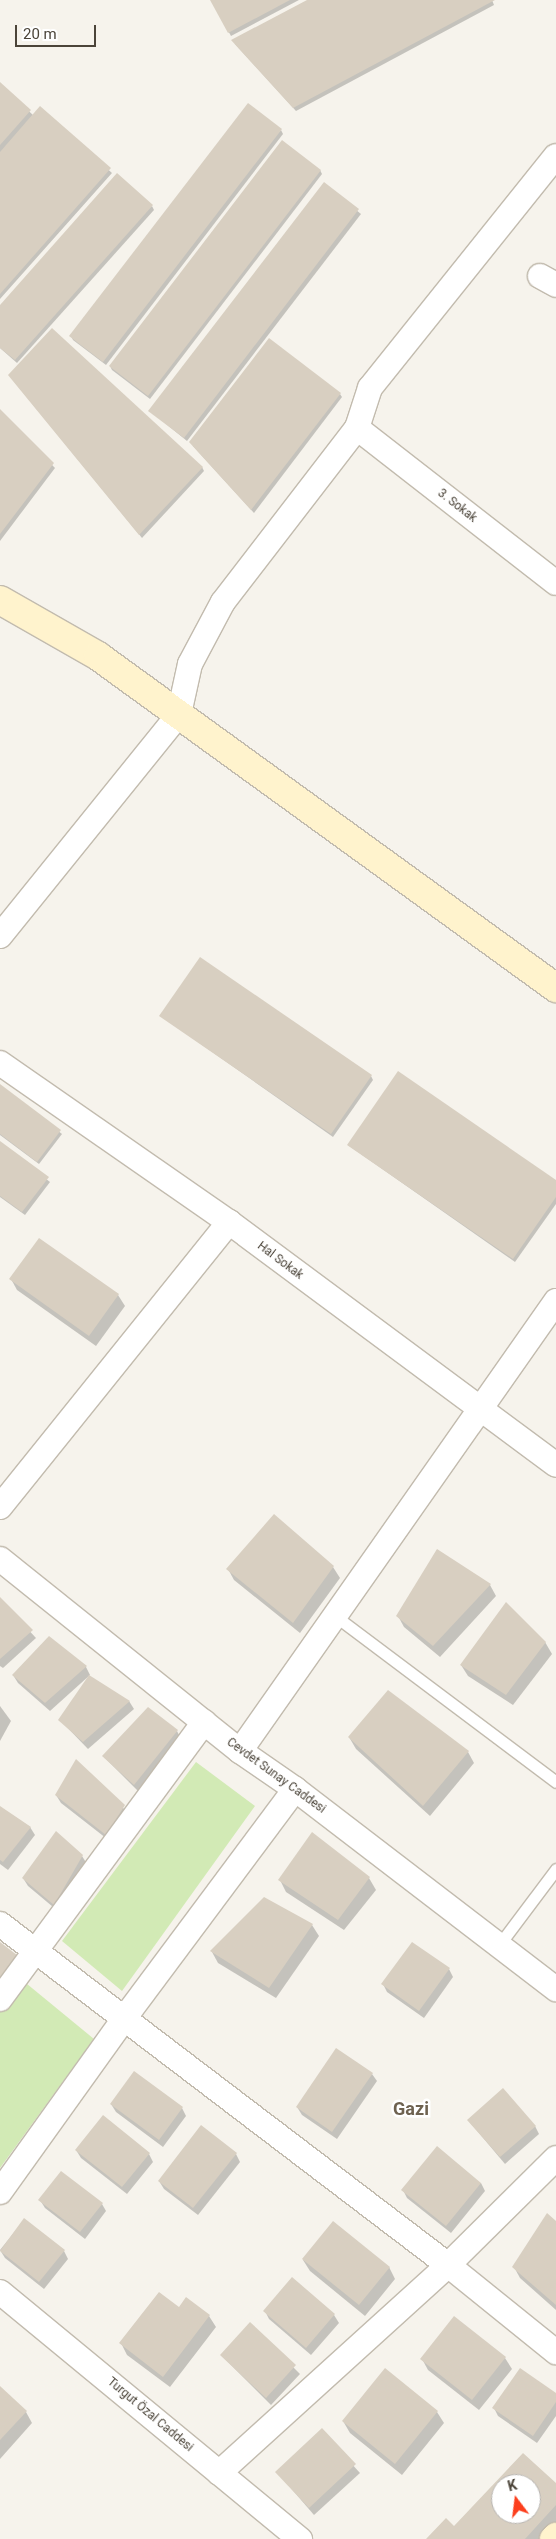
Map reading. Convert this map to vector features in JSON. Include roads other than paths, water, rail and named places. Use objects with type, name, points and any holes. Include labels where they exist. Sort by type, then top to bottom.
[{"type":"street","points":[[0,936],[179,714],[190,664],[223,602],[358,428],[370,388],[556,156]]},
{"type":"street","name":"3. Sokak","points":[[358,428],[556,583]]},
{"type":"street","points":[[0,600],[98,656],[556,988]]},
{"type":"street","name":"Hal Sokak","points":[[0,1063],[229,1222],[479,1410],[556,1465]]},
{"type":"street","points":[[0,1506],[229,1222]]},
{"type":"street","points":[[240,1752],[556,1301]]},
{"type":"street","name":"Cevdet Sunay Caddesi","points":[[0,1559],[240,1752],[295,1789],[556,1989]]},
{"type":"street","points":[[0,1999],[34,1950],[204,1722]]},
{"type":"street","points":[[0,2192],[123,2020],[295,1789]]},
{"type":"street","points":[[0,1924],[123,2020],[448,2265],[556,2352]]},
{"type":"street","points":[[219,2473],[448,2265],[556,2158]]},
{"type":"street","name":"Turgut Özal Caddesi","points":[[0,2292],[300,2539]]},
{"type":"lane","points":[[335,1616],[556,1782]]},
{"type":"lane","points":[[499,1945],[556,1869]]},
{"type":"district","name":"Gazi","points":[[411,2109]]}]
